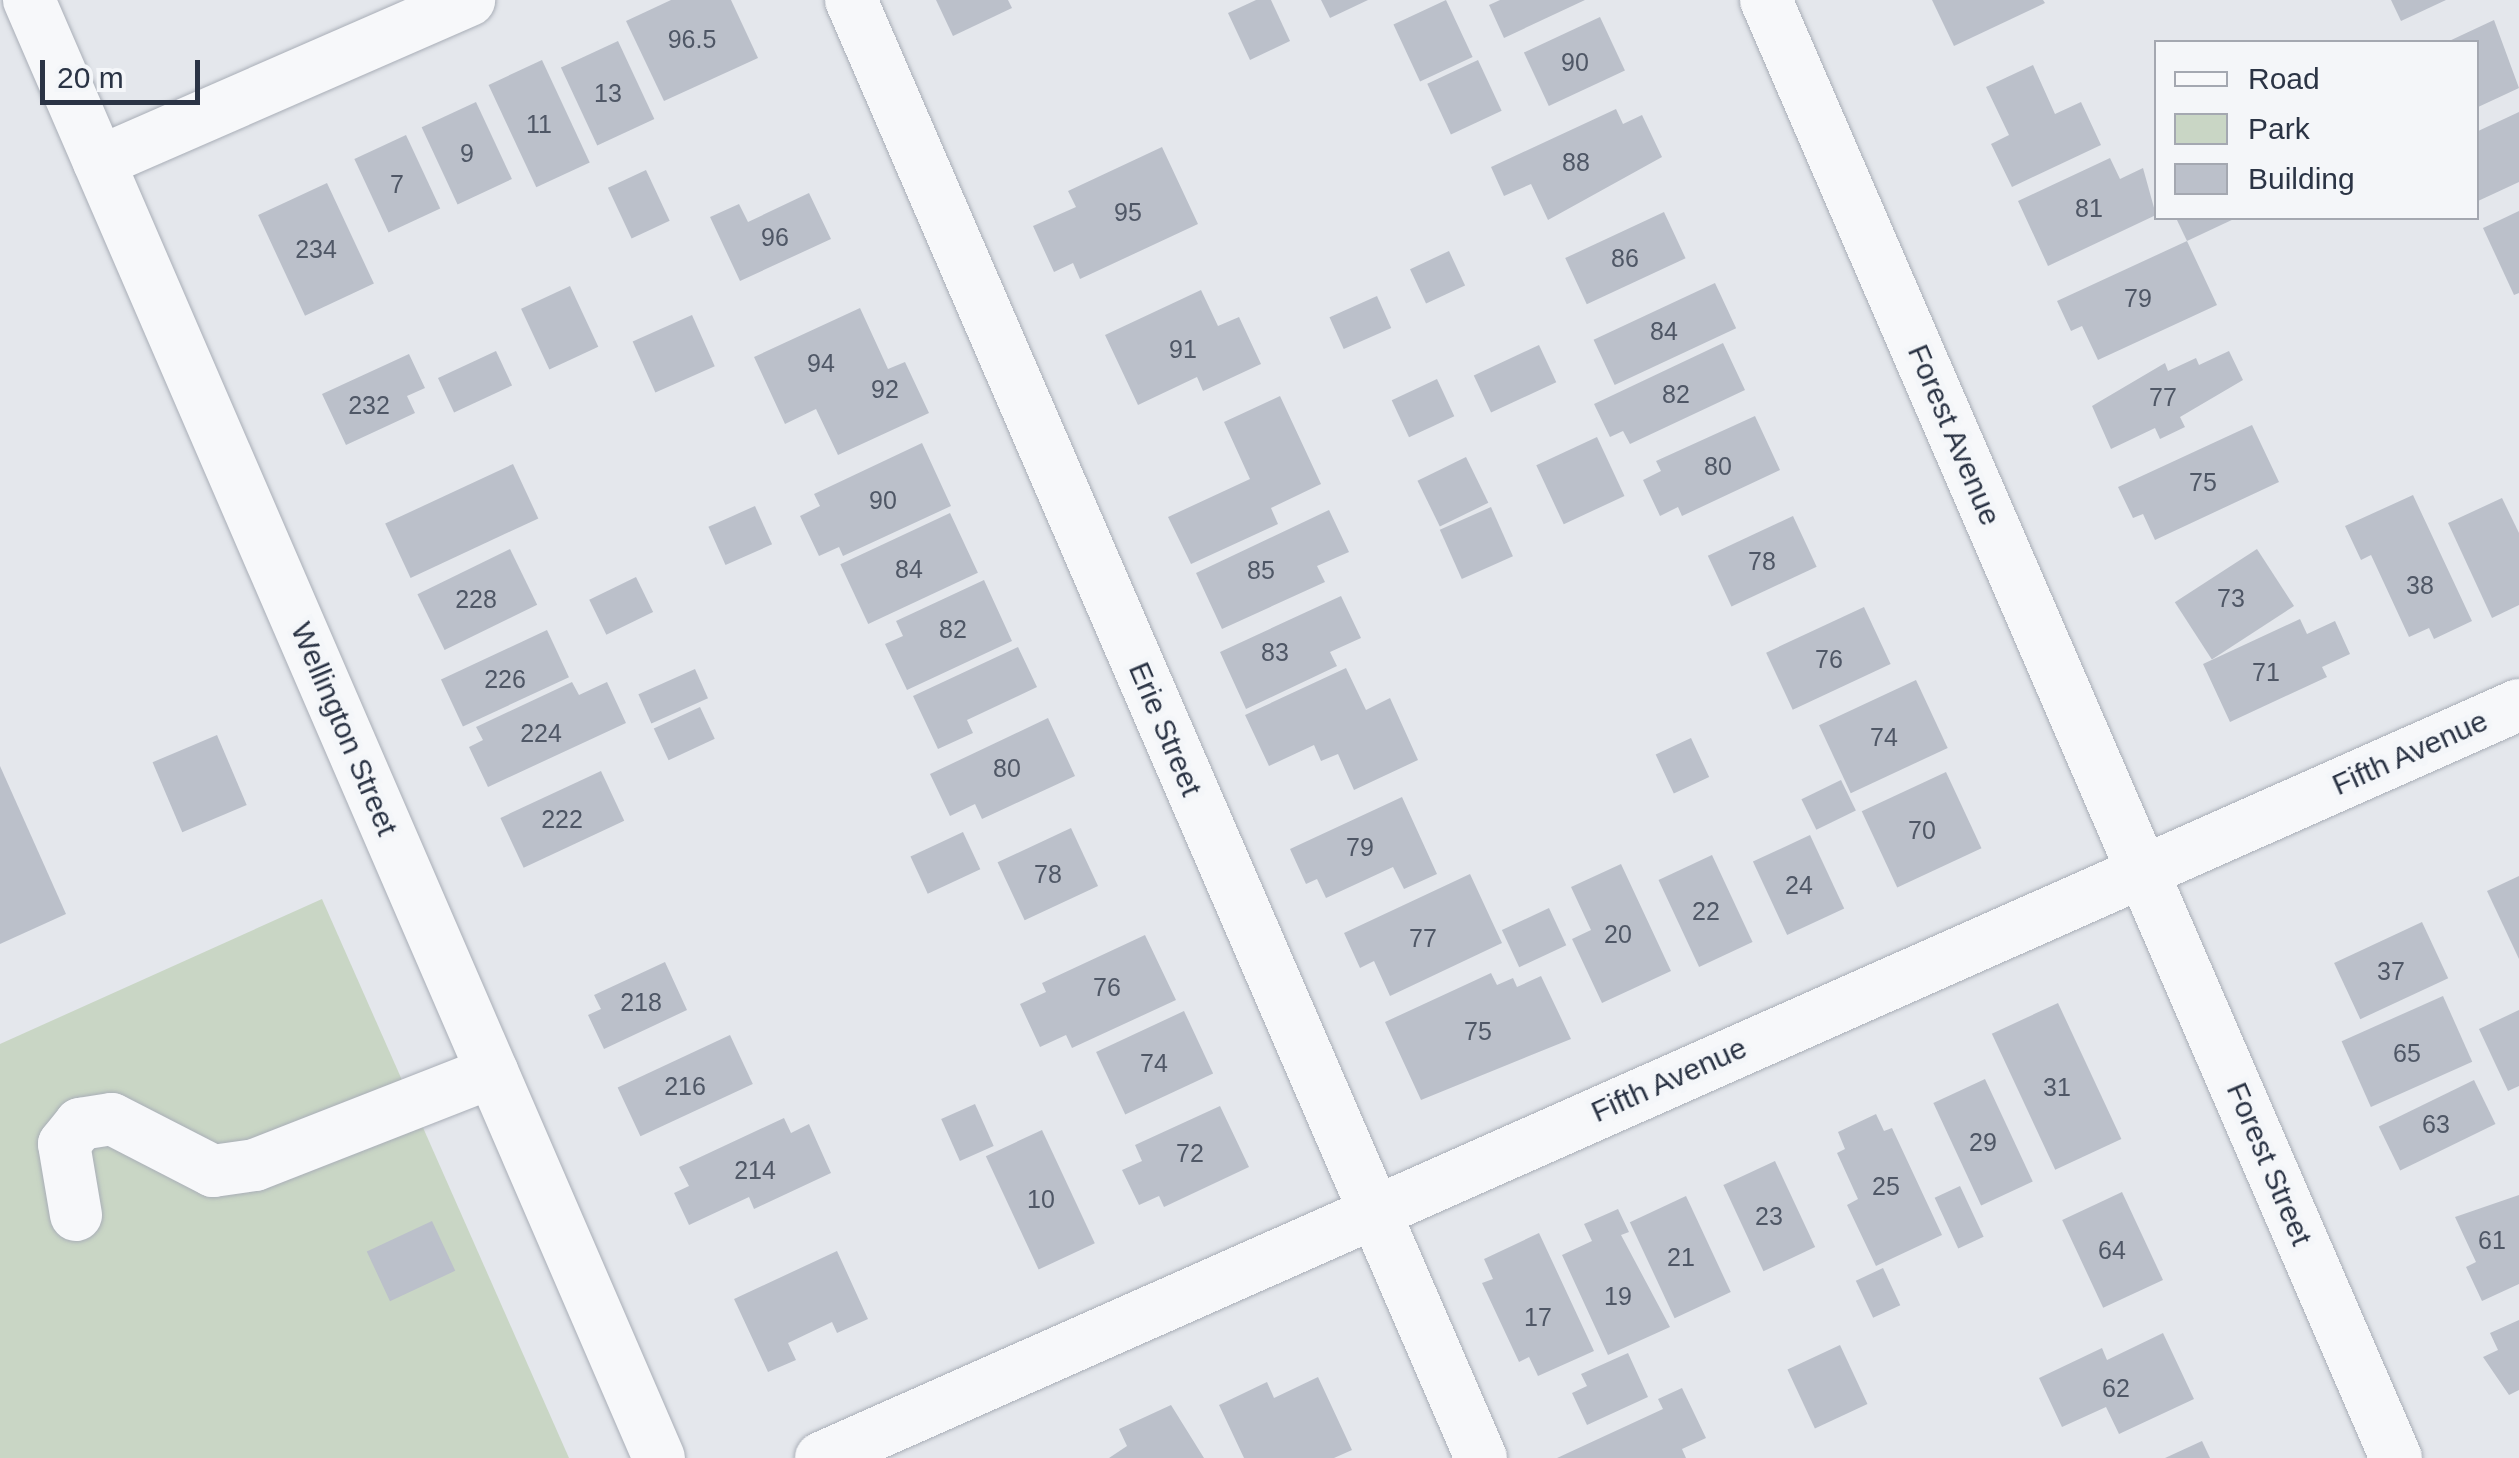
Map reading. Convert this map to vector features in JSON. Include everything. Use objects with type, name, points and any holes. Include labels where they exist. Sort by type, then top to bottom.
[{"type":"street","name":"Wellington Street","points":[[28,0],[659,1458]]},
{"type":"street","points":[[99,162],[469,0]]},
{"type":"street","name":"Erie Street","points":[[850,0],[1481,1458]]},
{"type":"street","name":"Forest Avenue","points":[[1766,0],[2143,869]]},
{"type":"street","name":"Fifth Avenue","points":[[822,1458],[2143,869],[2519,706]]},
{"type":"street","name":"Forest Street","points":[[2143,869],[2396,1458]]},
{"type":"street","points":[[76,1215],[64,1144],[80,1124],[112,1119],[212,1170],[254,1164],[492,1072]]},
{"type":"green space","points":[[322,899],[569,1458],[0,1458],[0,1044]]},
{"type":"building","points":[[671,0],[731,0],[758,58],[664,101],[626,21]]},
{"type":"building","points":[[936,0],[1008,0],[1012,8],[953,36]]},
{"type":"building","points":[[1256,0],[1271,0],[1290,41],[1250,60],[1228,13]]},
{"type":"building","points":[[1321,0],[1368,0],[1330,18]]},
{"type":"building","points":[[1446,0],[1473,57],[1420,82],[1393,25]]},
{"type":"building","points":[[1500,0],[1585,0],[1504,38],[1489,5]]},
{"type":"building","points":[[1932,0],[2043,0],[2045,3],[1954,46]]},
{"type":"building","points":[[2391,0],[2446,0],[2401,21]]},
{"type":"building","points":[[1600,17],[1625,70],[1549,106],[1524,52]]},
{"type":"building","points":[[2494,20],[2519,88],[2479,107],[2479,40],[2451,40]]},
{"type":"building","points":[[618,41],[654,119],[597,146],[561,68]]},
{"type":"building","points":[[542,60],[590,162],[536,187],[489,85]]},
{"type":"building","points":[[1478,60],[1502,111],[1451,134],[1427,84]]},
{"type":"building","points":[[2033,65],[2055,114],[2081,102],[2101,145],[2012,187],[1991,144],[2009,135],[1986,87]]},
{"type":"building","points":[[476,102],[512,179],[458,204],[422,127]]},
{"type":"building","points":[[1616,109],[1623,124],[1642,115],[1662,157],[1548,220],[1531,184],[1504,196],[1491,167]]},
{"type":"building","points":[[2519,112],[2519,182],[2479,201],[2479,131]]},
{"type":"building","points":[[406,135],[440,208],[389,233],[354,159]]},
{"type":"building","points":[[1162,147],[1198,224],[1080,279],[1073,263],[1054,272],[1033,226],[1076,207],[1068,191]]},
{"type":"building","points":[[2110,158],[2120,179],[2143,168],[2154,216],[2048,266],[2018,201]]},
{"type":"building","points":[[646,170],[670,221],[632,239],[608,188]]},
{"type":"building","points":[[327,183],[374,284],[305,316],[258,215]]},
{"type":"building","points":[[809,193],[831,239],[740,281],[710,217],[739,204],[748,222]]},
{"type":"building","points":[[2519,211],[2519,293],[2514,295],[2483,228]]},
{"type":"building","points":[[1664,212],[1686,258],[1587,304],[1565,258]]},
{"type":"building","points":[[2177,220],[2232,220],[2187,241]]},
{"type":"building","points":[[2187,241],[2217,305],[2098,360],[2082,326],[2071,331],[2057,301]]},
{"type":"building","points":[[1449,251],[1465,285],[1426,304],[1410,269]]},
{"type":"building","points":[[1715,283],[1736,328],[1615,385],[1594,340]]},
{"type":"building","points":[[570,286],[598,347],[549,370],[521,309]]},
{"type":"building","points":[[1201,290],[1218,326],[1239,317],[1261,364],[1203,391],[1197,377],[1138,405],[1105,335]]},
{"type":"building","points":[[1377,296],[1391,328],[1344,349],[1329,317]]},
{"type":"building","points":[[860,308],[888,369],[905,362],[929,413],[838,455],[816,409],[785,424],[754,357]]},
{"type":"building","points":[[692,315],[715,366],[655,393],[633,341]]},
{"type":"building","points":[[1723,343],[1745,390],[1630,444],[1623,431],[1610,437],[1594,404]]},
{"type":"building","points":[[1539,345],[1556,382],[1491,413],[1474,375]]},
{"type":"building","points":[[496,351],[512,385],[454,412],[438,378]]},
{"type":"building","points":[[2229,351],[2243,380],[2180,417],[2185,427],[2160,439],[2155,428],[2111,449],[2092,406],[2165,363],[2168,371],[2196,358],[2199,365]]},
{"type":"building","points":[[409,354],[425,388],[407,396],[415,413],[346,445],[322,394]]},
{"type":"building","points":[[1437,379],[1454,416],[1409,437],[1392,400]]},
{"type":"building","points":[[1280,396],[1321,484],[1271,508],[1278,524],[1191,564],[1168,517],[1250,479],[1224,422]]},
{"type":"building","points":[[1755,416],[1780,470],[1682,516],[1678,507],[1660,516],[1643,480],[1661,471],[1656,461]]},
{"type":"building","points":[[2252,425],[2279,482],[2155,540],[2143,514],[2133,518],[2118,487]]},
{"type":"building","points":[[1597,437],[1624,496],[1564,524],[1536,465]]},
{"type":"building","points":[[922,443],[951,506],[843,556],[839,547],[819,556],[800,516],[820,506],[814,494]]},
{"type":"building","points":[[1466,457],[1488,503],[1440,527],[1417,481]]},
{"type":"building","points":[[513,464],[538,518],[411,578],[385,524]]},
{"type":"building","points":[[2413,495],[2472,621],[2434,639],[2429,628],[2409,637],[2371,555],[2361,560],[2345,526]]},
{"type":"building","points":[[2502,498],[2519,533],[2519,605],[2492,618],[2448,523]]},
{"type":"building","points":[[755,506],[772,544],[725,565],[708,527]]},
{"type":"building","points":[[1491,507],[1513,556],[1462,579],[1440,530]]},
{"type":"building","points":[[1329,510],[1349,552],[1317,566],[1325,582],[1222,629],[1196,573]]},
{"type":"building","points":[[950,513],[978,573],[868,624],[840,564]]},
{"type":"building","points":[[1793,516],[1817,567],[1731,606],[1708,556]]},
{"type":"building","points":[[510,549],[537,605],[445,650],[417,594]]},
{"type":"building","points":[[2257,549],[2294,606],[2212,659],[2175,602]]},
{"type":"building","points":[[636,577],[653,612],[606,635],[589,600]]},
{"type":"building","points":[[984,580],[1012,641],[907,690],[885,644],[903,636],[896,621]]},
{"type":"building","points":[[1341,596],[1361,638],[1330,652],[1337,666],[1246,709],[1220,652]]},
{"type":"building","points":[[1864,607],[1891,664],[1793,710],[1766,653]]},
{"type":"building","points":[[2300,619],[2307,634],[2335,621],[2350,654],[2322,667],[2327,677],[2230,722],[2203,664]]},
{"type":"building","points":[[547,630],[569,677],[463,727],[441,679]]},
{"type":"building","points":[[1018,647],[1037,687],[967,720],[973,733],[938,749],[913,696]]},
{"type":"building","points":[[1346,668],[1366,710],[1390,698],[1418,760],[1354,790],[1338,754],[1321,761],[1314,745],[1269,766],[1245,715]]},
{"type":"building","points":[[695,669],[708,698],[651,723],[638,694]]},
{"type":"building","points":[[1916,680],[1948,748],[1851,793],[1819,725]]},
{"type":"building","points":[[572,682],[579,695],[607,682],[626,723],[488,787],[469,747],[483,740],[476,727]]},
{"type":"building","points":[[700,707],[715,739],[669,760],[654,729]]},
{"type":"building","points":[[1048,718],[1075,776],[982,819],[975,804],[950,816],[930,774]]},
{"type":"building","points":[[217,735],[247,805],[182,832],[153,762]]},
{"type":"building","points":[[1691,738],[1709,777],[1674,793],[1656,754]]},
{"type":"building","points":[[0,766],[66,914],[0,944]]},
{"type":"building","points":[[601,771],[624,821],[524,868],[500,818]]},
{"type":"building","points":[[1946,772],[1981,848],[1897,887],[1862,811]]},
{"type":"building","points":[[1841,780],[1856,811],[1816,830],[1801,799]]},
{"type":"building","points":[[1402,797],[1437,874],[1404,889],[1393,867],[1326,898],[1317,879],[1306,884],[1290,849]]},
{"type":"building","points":[[1071,828],[1098,886],[1025,920],[998,862]]},
{"type":"building","points":[[963,832],[980,869],[928,894],[910,857]]},
{"type":"building","points":[[1810,835],[1844,908],[1787,935],[1753,862]]},
{"type":"building","points":[[1712,855],[1753,942],[1699,967],[1659,880]]},
{"type":"building","points":[[1621,864],[1671,971],[1602,1003],[1572,939],[1591,930],[1571,887]]},
{"type":"building","points":[[1470,874],[1502,943],[1390,996],[1374,961],[1360,968],[1344,933]]},
{"type":"building","points":[[2519,876],[2519,959],[2487,891]]},
{"type":"building","points":[[1549,908],[1566,945],[1519,967],[1502,930]]},
{"type":"building","points":[[2422,922],[2448,978],[2360,1019],[2334,963]]},
{"type":"building","points":[[1145,935],[1176,1000],[1072,1048],[1066,1035],[1040,1047],[1020,1004],[1046,992],[1042,983]]},
{"type":"building","points":[[665,962],[687,1010],[604,1049],[588,1015],[601,1009],[594,995]]},
{"type":"building","points":[[1491,973],[1497,985],[1513,978],[1517,987],[1541,976],[1571,1039],[1421,1100],[1385,1022]]},
{"type":"building","points":[[2443,996],[2472,1062],[2371,1107],[2342,1041]]},
{"type":"building","points":[[2058,1003],[2121,1139],[2055,1170],[1992,1034]]},
{"type":"building","points":[[2519,1010],[2519,1086],[2508,1091],[2479,1029]]},
{"type":"building","points":[[1184,1011],[1213,1074],[1125,1115],[1096,1052]]},
{"type":"building","points":[[730,1035],[753,1084],[640,1136],[618,1087]]},
{"type":"building","points":[[1985,1079],[2033,1181],[1981,1206],[1933,1103]]},
{"type":"building","points":[[2474,1080],[2495,1124],[2400,1171],[2379,1126]]},
{"type":"building","points":[[975,1104],[994,1146],[960,1161],[941,1119]]},
{"type":"building","points":[[1220,1106],[1249,1167],[1164,1207],[1159,1196],[1139,1205],[1122,1170],[1142,1161],[1135,1145]]},
{"type":"building","points":[[1876,1114],[1884,1131],[1892,1128],[1942,1235],[1876,1266],[1847,1205],[1858,1199],[1837,1153],[1845,1149],[1838,1132]]},
{"type":"building","points":[[784,1118],[791,1133],[809,1124],[831,1173],[754,1209],[749,1197],[689,1225],[674,1193],[689,1186],[679,1167]]},
{"type":"building","points":[[1042,1130],[1095,1243],[1039,1269],[986,1156]]},
{"type":"building","points":[[1775,1161],[1815,1247],[1763,1271],[1723,1185]]},
{"type":"building","points":[[1960,1186],[1984,1237],[1958,1249],[1935,1198]]},
{"type":"building","points":[[2122,1192],[2163,1280],[2103,1308],[2062,1220]]},
{"type":"building","points":[[2519,1195],[2519,1284],[2482,1301],[2466,1267],[2476,1262],[2455,1217]]},
{"type":"building","points":[[1686,1196],[1731,1292],[1675,1318],[1630,1222]]},
{"type":"building","points":[[1618,1209],[1629,1232],[1621,1235],[1670,1327],[1608,1355],[1562,1255],[1592,1241],[1584,1224]]},
{"type":"building","points":[[432,1221],[455,1271],[390,1301],[367,1251]]},
{"type":"building","points":[[1539,1233],[1594,1351],[1538,1376],[1529,1357],[1519,1362],[1482,1283],[1493,1279],[1484,1259]]},
{"type":"building","points":[[837,1251],[868,1319],[837,1333],[832,1322],[788,1343],[796,1360],[768,1372],[734,1299]]},
{"type":"building","points":[[1883,1268],[1900,1305],[1873,1318],[1856,1281]]},
{"type":"building","points":[[2519,1320],[2519,1390],[2509,1395],[2483,1357],[2498,1350],[2490,1333]]},
{"type":"building","points":[[2163,1333],[2194,1399],[2119,1434],[2106,1407],[2062,1427],[2039,1378],[2102,1348],[2107,1360]]},
{"type":"building","points":[[1840,1345],[1867,1404],[1815,1428],[1787,1370]]},
{"type":"building","points":[[1628,1353],[1648,1397],[1587,1425],[1572,1393],[1587,1386],[1581,1374]]},
{"type":"building","points":[[1318,1377],[1352,1450],[1334,1458],[1244,1458],[1219,1405],[1267,1382],[1274,1398]]},
{"type":"building","points":[[1682,1388],[1706,1438],[1682,1449],[1686,1458],[1557,1458],[1663,1409],[1658,1399]]},
{"type":"building","points":[[1171,1405],[1204,1458],[1109,1458],[1127,1446],[1119,1429]]},
{"type":"building","points":[[2202,1441],[2210,1458],[2165,1458]]}]
